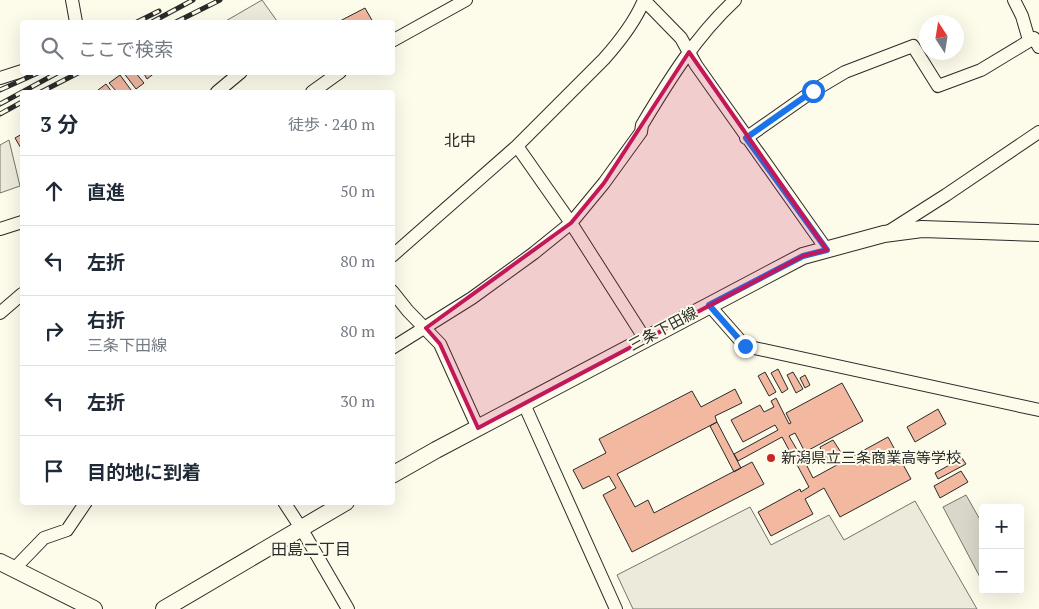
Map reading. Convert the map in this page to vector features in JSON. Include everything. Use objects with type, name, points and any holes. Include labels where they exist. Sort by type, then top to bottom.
[{"type":"main road","name":"三条下田線","points":[[395,473],[645,338],[803,256],[884,234],[922,230],[1039,233]]},
{"type":"main road","points":[[164,609],[341,505]]},
{"type":"main road","points":[[7,565],[94,609]]},
{"type":"street","points":[[72,0],[76,20]]},
{"type":"street","points":[[395,39],[466,0]]},
{"type":"street","points":[[395,253],[517,146],[618,44],[638,14],[644,0],[681,38],[696,65],[746,138],[827,250]]},
{"type":"street","points":[[395,346],[480,293],[570,223],[604,183],[640,132],[642,125],[670,78],[689,52],[722,12],[735,0]]},
{"type":"street","points":[[746,138],[813,91],[845,72],[913,46],[938,86],[981,70],[1034,44],[1014,0]]},
{"type":"street","points":[[0,78],[20,72]]},
{"type":"street","points":[[219,90],[237,75]]},
{"type":"street","points":[[314,90],[332,75]]},
{"type":"street","points":[[884,234],[946,195],[1039,132]]},
{"type":"street","points":[[517,146],[645,338]]},
{"type":"street","points":[[0,229],[20,223]]},
{"type":"street","points":[[395,295],[440,344],[478,428]]},
{"type":"street","points":[[0,313],[20,296]]},
{"type":"street","points":[[709,305],[745,346],[1039,410]]},
{"type":"street","points":[[524,404],[616,609]]},
{"type":"street","points":[[7,565],[44,538],[67,530],[84,505]]},
{"type":"street","points":[[286,505],[302,528],[348,609]]},
{"type":"highlighted area","points":[[689,52],[827,250],[803,256],[478,428],[440,344],[426,328],[571,223],[604,183]]},
{"type":"shaded area","points":[[262,0],[276,20],[227,20]]},
{"type":"shaded area","points":[[9,140],[20,186],[0,193],[0,145]]},
{"type":"shaded area","points":[[966,495],[979,518],[979,575],[943,507]]},
{"type":"shaded area","points":[[915,501],[977,609],[633,609],[617,575],[750,507],[771,545],[829,515],[844,540]]},
{"type":"building","points":[[365,8],[372,20],[342,20]]},
{"type":"building","points":[[120,75],[131,90],[115,90],[109,83]]},
{"type":"building","points":[[125,75],[137,75],[144,83],[136,89]]},
{"type":"building","points":[[106,84],[110,90],[98,90]]},
{"type":"building","points":[[20,135],[20,147],[15,138]]},
{"type":"building","points":[[778,369],[788,389],[782,393],[771,373]]},
{"type":"building","points":[[765,372],[776,392],[769,396],[758,376]]},
{"type":"building","points":[[793,372],[803,389],[796,393],[787,375]]},
{"type":"building","points":[[805,375],[810,385],[805,388],[800,378]]},
{"type":"building","points":[[842,383],[863,421],[805,452],[795,433],[789,436],[803,460],[821,450],[820,447],[833,440],[842,454],[827,462],[825,457],[807,466],[813,478],[888,437],[911,479],[840,517],[824,488],[805,499],[813,514],[771,536],[758,512],[800,489],[801,492],[809,487],[782,437],[738,461],[734,454],[778,430],[775,425],[743,442],[731,420],[760,405],[764,412],[774,407],[771,401],[776,398],[789,424],[791,423],[786,413]]},
{"type":"building","points":[[735,389],[742,403],[715,416],[717,422],[617,474],[635,507],[648,500],[654,513],[752,462],[764,484],[632,552],[603,495],[616,488],[609,476],[583,489],[573,470],[606,453],[599,439],[692,391],[701,407]]},
{"type":"building","points":[[938,409],[946,424],[915,442],[907,427]]},
{"type":"building","points":[[717,422],[741,468],[734,472],[710,426]]},
{"type":"building","points":[[962,458],[966,464],[938,479],[935,473]]},
{"type":"building","points":[[961,471],[968,482],[940,498],[934,486]]},
{"type":"railway","points":[[156,20],[193,0]]},
{"type":"railway","points":[[180,20],[220,0]]},
{"type":"railway","points":[[141,20],[159,11]]},
{"type":"railway","points":[[0,90],[33,75]]},
{"type":"railway","points":[[26,90],[53,75]]},
{"type":"railway","points":[[45,90],[74,75]]},
{"type":"railway","points":[[0,104],[20,93]]},
{"type":"railway","points":[[0,114],[20,103]]},
{"type":"place","name":"新潟県立三条商業高等学校","points":[[771,458]]},
{"type":"district","name":"北中","points":[[460,140]]},
{"type":"district","name":"田島二丁目","points":[[311,549]]},
{"type":"route","points":[[745,346],[709,305],[803,256],[827,250],[746,138],[813,91]]}]
